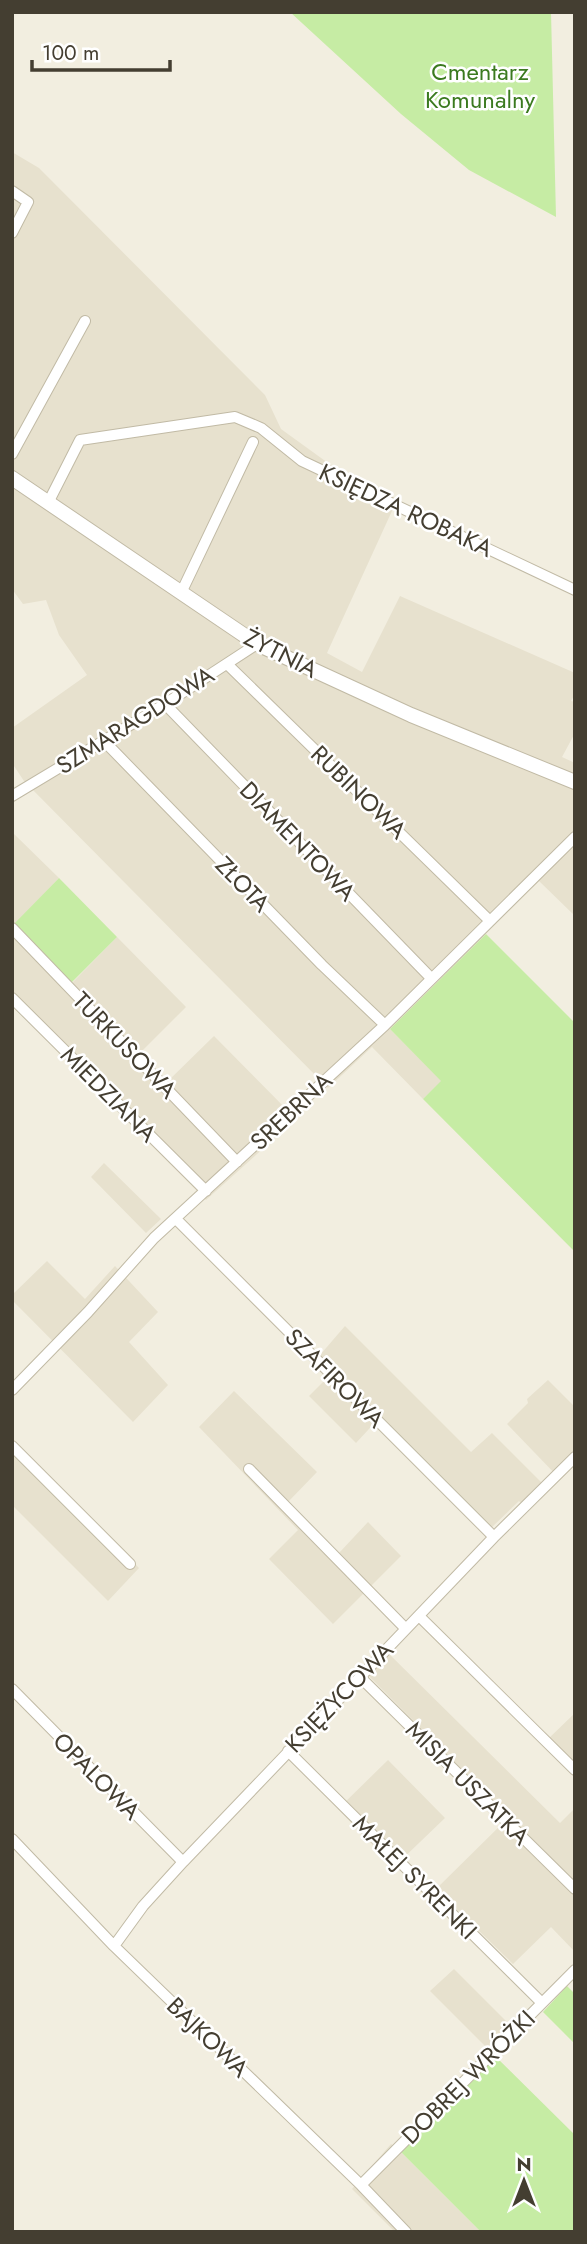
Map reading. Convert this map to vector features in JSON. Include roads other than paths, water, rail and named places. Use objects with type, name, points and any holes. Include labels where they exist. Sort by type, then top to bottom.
[{"type":"street","points":[[12,191],[28,202],[12,233]]},
{"type":"street","points":[[12,454],[85,321]]},
{"type":"street","name":"KSIĘDZA ROBAKA","points":[[48,503],[80,440],[235,416],[261,428],[302,461],[575,590]]},
{"type":"street","points":[[181,593],[253,442]]},
{"type":"street","name":"ŻYTNIA","points":[[12,478],[257,644],[411,715],[575,782]]},
{"type":"street","name":"SZMARAGDOWA","points":[[12,796],[257,644]]},
{"type":"street","name":"RUBINOWA","points":[[227,664],[490,921]]},
{"type":"street","name":"DIAMENTOWA","points":[[164,704],[431,978]]},
{"type":"street","name":"ZŁOTA","points":[[104,741],[384,1025]]},
{"type":"street","name":"SREBRNA","points":[[12,1390],[88,1312],[154,1238],[384,1025],[575,837]]},
{"type":"street","name":"TURKUSOWA","points":[[12,928],[237,1163]]},
{"type":"street","name":"MIEDZIANA","points":[[12,998],[206,1191]]},
{"type":"street","name":"SZAFIROWA","points":[[176,1219],[494,1537]]},
{"type":"street","points":[[12,1447],[130,1564]]},
{"type":"street","name":"KSIĘŻYCOWA","points":[[114,1947],[143,1906],[183,1862],[494,1537],[575,1457]]},
{"type":"street","points":[[249,1469],[406,1629]]},
{"type":"street","points":[[419,1616],[575,1770]]},
{"type":"street","name":"MISIA USZATKA","points":[[361,1678],[575,1889]]},
{"type":"street","name":"OPALOWA","points":[[12,1689],[183,1862]]},
{"type":"street","name":"MAŁEJ SYRENKI","points":[[288,1751],[542,2003]]},
{"type":"street","name":"BAJKOWA","points":[[12,1839],[114,1947],[361,2185],[406,2232]]},
{"type":"street","name":"DOBREJ WRÓŻKI","points":[[361,2185],[575,1970]]},
{"type":"park label","name":"Cmentarz Komunalny","points":[[480,85]]}]
